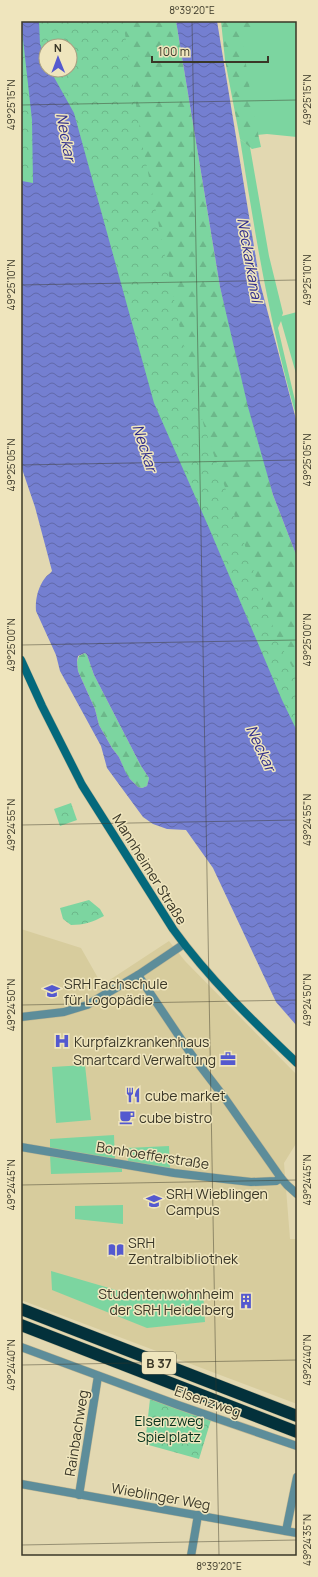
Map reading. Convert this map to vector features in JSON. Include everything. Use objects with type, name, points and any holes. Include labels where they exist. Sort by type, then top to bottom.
[{"type":"highway","name":"B 37","points":[[21,1309],[297,1416]]},
{"type":"highway","name":"B 37","points":[[21,1325],[297,1432]]},
{"type":"street","name":"Mannheimer Straße","points":[[22,665],[82,785],[158,906],[184,944],[230,998],[297,1064]]},
{"type":"street","points":[[21,1017],[64,1012],[87,1005],[138,975],[184,944]]},
{"type":"street","points":[[138,975],[191,1054],[224,1097],[281,1178],[297,1194]]},
{"type":"street","name":"Bonhoefferstraße","points":[[21,1147],[174,1173],[251,1182],[276,1181],[281,1178]]},
{"type":"street","name":"Elsenzweg","points":[[21,1347],[98,1376],[297,1446]]},
{"type":"street","name":"Rainbachweg","points":[[80,1495],[98,1376]]},
{"type":"street","points":[[286,1531],[297,1477]]},
{"type":"street","name":"Wieblinger Weg","points":[[21,1484],[297,1533]]},
{"type":"street","points":[[191,1556],[198,1515]]},
{"type":"shaded area","name":"SRH Wieblingen Campus","points":[[21,929],[81,948],[102,985],[169,941],[185,961],[297,1075],[297,1142],[284,1163],[290,1239],[297,1239],[297,1404],[21,1300]]},
{"type":"green space","points":[[21,21],[123,21],[142,143],[186,358],[204,426],[277,638],[297,676],[297,881],[21,188]]},
{"type":"green space","points":[[39,21],[176,21],[220,287],[273,495],[297,557],[297,731],[73,78],[78,78],[78,38],[44,38]]},
{"type":"green space","points":[[221,21],[256,21],[251,35],[242,38],[253,110],[261,147],[252,149],[240,139],[225,60]]},
{"type":"green space","points":[[229,21],[297,21],[297,137],[267,134],[248,136]]},
{"type":"green space","points":[[240,139],[250,147],[269,256],[283,313],[282,316],[297,312],[297,377],[281,321],[278,328],[297,409],[297,419],[287,384],[271,315]]},
{"type":"green space","points":[[85,653],[94,675],[141,766],[149,778],[147,786],[142,788],[138,787],[126,774],[119,757],[99,725],[95,709],[78,671],[77,662],[79,656]]},
{"type":"green space","points":[[71,803],[77,820],[60,826],[54,809]]},
{"type":"green space","points":[[89,900],[100,909],[104,916],[88,923],[76,925],[71,925],[63,919],[60,908]]},
{"type":"green space","points":[[85,1065],[91,1120],[56,1123],[52,1067]]},
{"type":"green space","points":[[114,1135],[115,1161],[50,1149],[50,1139]]},
{"type":"green space","points":[[169,1146],[170,1170],[128,1163],[127,1148]]},
{"type":"green space","points":[[50,1155],[122,1167],[122,1172],[51,1174]]},
{"type":"green space","points":[[123,1205],[123,1224],[75,1219],[75,1206]]},
{"type":"green space","points":[[51,1271],[133,1295],[203,1291],[205,1322],[147,1328],[52,1290]]},
{"type":"green space","name":"Elsenzweg Spielplatz","points":[[150,1399],[211,1420],[199,1459],[145,1444]]},
{"type":"water","name":"Neckar","points":[[21,21],[39,21],[38,78],[54,78],[74,113],[154,403],[282,700],[297,731],[297,1026],[276,1002],[213,868],[186,830],[167,829],[153,824],[143,817],[107,768],[101,746],[60,671],[56,655],[36,611],[36,602],[39,589],[45,578],[52,571],[35,507],[21,466],[21,179],[22,181],[33,183],[32,120]],"holes":[[[85,653],[87,655],[94,675],[141,766],[149,778],[147,786],[142,788],[138,787],[130,779],[119,757],[99,725],[95,709],[78,671],[78,656]]]},
{"type":"water","name":"Neckarkanal","points":[[176,21],[217,21],[260,283],[297,423],[297,557],[273,495],[248,407],[220,287]]},
{"type":"place","name":"SRH Fachschule für Logopädie","points":[[52,991]]},
{"type":"place","name":"Kurpfalzkrankenhaus","points":[[62,1041]]},
{"type":"place","name":"Smartcard Verwaltung","points":[[228,1059]]},
{"type":"place","name":"cube market","points":[[133,1095]]},
{"type":"place","name":"cube bistro","points":[[127,1117]]},
{"type":"place","name":"SRH Wieblingen Campus","points":[[154,1201]]},
{"type":"place","name":"SRH Zentralbibliothek","points":[[116,1250]]},
{"type":"place","name":"Studentenwohnheim der SRH Heidelberg","points":[[246,1301]]}]
